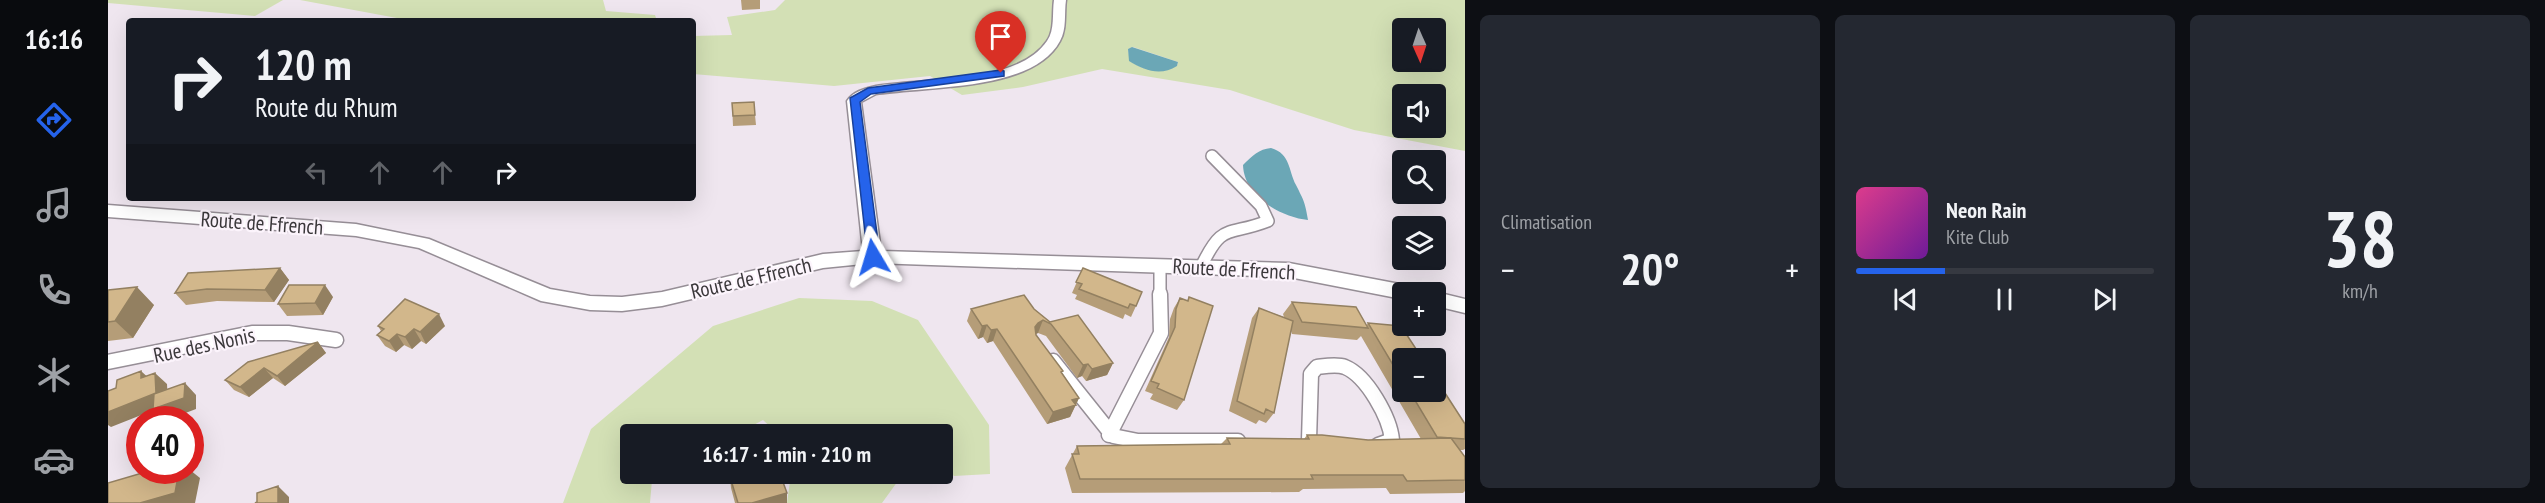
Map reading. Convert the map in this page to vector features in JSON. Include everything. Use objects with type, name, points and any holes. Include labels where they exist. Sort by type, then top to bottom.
[{"type":"main road","points":[[873,257],[854,101],[868,92],[962,80],[1017,68],[1037,58],[1053,43],[1057,35],[1060,0]]},
{"type":"main road","name":"Route de Ffrench","points":[[108,210],[356,230],[423,243],[514,284],[548,296],[590,303],[622,304],[662,298],[823,261],[873,257],[1289,270],[1392,290]]},
{"type":"main road","points":[[1446,301],[1465,306]]},
{"type":"street","points":[[1202,267],[1215,238],[1221,233],[1268,221],[1268,216],[1256,201],[1219,167],[1212,156]]},
{"type":"street","points":[[1109,435],[1161,333],[1161,266]]},
{"type":"street","name":"Rue des Nonis","points":[[108,362],[142,358],[233,336],[270,332],[303,333],[336,340]]},
{"type":"street","points":[[1046,351],[1109,435],[1138,441],[1252,441]]},
{"type":"street","points":[[1328,441],[1303,440],[1311,374],[1317,367],[1335,365],[1347,368],[1357,376],[1387,416],[1393,430],[1392,440],[1382,446],[1358,443]]},
{"type":"green space","points":[[108,0],[283,0],[255,16],[108,3]]},
{"type":"green space","points":[[300,0],[603,0],[606,11],[655,15],[656,18],[397,18]]},
{"type":"green space","points":[[785,0],[1465,0],[1465,151],[1396,138],[1446,138],[1446,84],[1392,84],[1392,137],[1354,130],[1230,90],[1102,69],[1023,87],[962,95],[930,76],[834,86],[696,74],[696,36],[732,35],[727,17],[775,10]],"holes":[[[1133,47],[1178,62],[1177,66],[1158,70],[1142,68],[1130,61],[1128,49]]]},
{"type":"green space","points":[[799,298],[872,301],[918,320],[989,425],[990,474],[953,475],[953,424],[767,424],[763,420],[756,424],[620,424],[620,484],[652,484],[650,503],[563,503],[591,429],[713,326]]},
{"type":"green space","points":[[790,484],[896,484],[882,503],[787,503]]},
{"type":"water","points":[[1132,47],[1178,62],[1177,66],[1165,71],[1153,71],[1141,67],[1129,61],[1128,49]]},
{"type":"water","points":[[1271,148],[1286,158],[1304,202],[1308,220],[1275,209],[1265,203],[1250,186],[1243,165],[1259,151]]},
{"type":"building","points":[[754,102],[755,115],[733,116],[732,103]]},
{"type":"building","points":[[280,268],[265,290],[207,289],[175,293],[188,273]]},
{"type":"building","points":[[1083,268],[1142,292],[1136,306],[1130,304],[1128,308],[1079,289],[1082,284],[1076,282]]},
{"type":"building","points":[[289,285],[325,285],[315,303],[278,304]]},
{"type":"building","points":[[137,287],[115,321],[108,322],[108,290]]},
{"type":"building","points":[[1024,295],[1034,309],[1050,322],[1078,315],[1113,363],[1092,369],[1088,364],[1083,365],[1051,324],[1043,320],[1038,323],[1035,327],[1036,335],[1063,371],[1061,372],[1079,398],[1072,400],[1076,405],[1053,412],[997,329],[991,330],[987,325],[982,326],[971,309]]},
{"type":"building","points":[[1189,297],[1213,306],[1184,400],[1157,388],[1159,384],[1151,381],[1175,327],[1176,309],[1180,298],[1188,301]]},
{"type":"building","points":[[405,299],[439,314],[420,332],[414,329],[405,337],[397,334],[389,341],[377,335],[384,329],[378,326]]},
{"type":"building","points":[[1292,302],[1356,307],[1368,328],[1302,322]]},
{"type":"building","points":[[1259,308],[1293,321],[1274,413],[1266,409],[1264,414],[1237,401]]},
{"type":"building","points":[[1368,323],[1392,325],[1392,336],[1408,336],[1415,348],[1392,348],[1392,363]]},
{"type":"building","points":[[318,342],[277,376],[264,368],[240,387],[225,380],[248,362]]},
{"type":"building","points":[[141,371],[141,378],[155,373],[156,393],[108,412],[108,391],[116,388],[117,380]]},
{"type":"building","points":[[185,383],[184,398],[161,406],[153,406],[154,394]]},
{"type":"building","points":[[1446,395],[1465,424],[1465,439],[1437,437],[1416,402],[1446,402]]},
{"type":"building","points":[[1307,435],[1368,440],[1451,438],[1465,457],[1465,480],[1407,481],[1403,475],[1311,475],[1313,479],[1080,479],[1072,454],[1079,454],[1077,446],[1230,444],[1227,438],[1309,439]]},
{"type":"building","points":[[126,478],[126,484],[177,484],[175,493],[140,503],[108,503],[108,483]]},
{"type":"building","points":[[732,484],[784,484],[787,493],[752,503],[738,503]]},
{"type":"building","points":[[278,486],[278,503],[255,503],[257,493]]},
{"type":"route","points":[[873,257],[854,101],[860,94],[868,92],[1001,73]]}]
